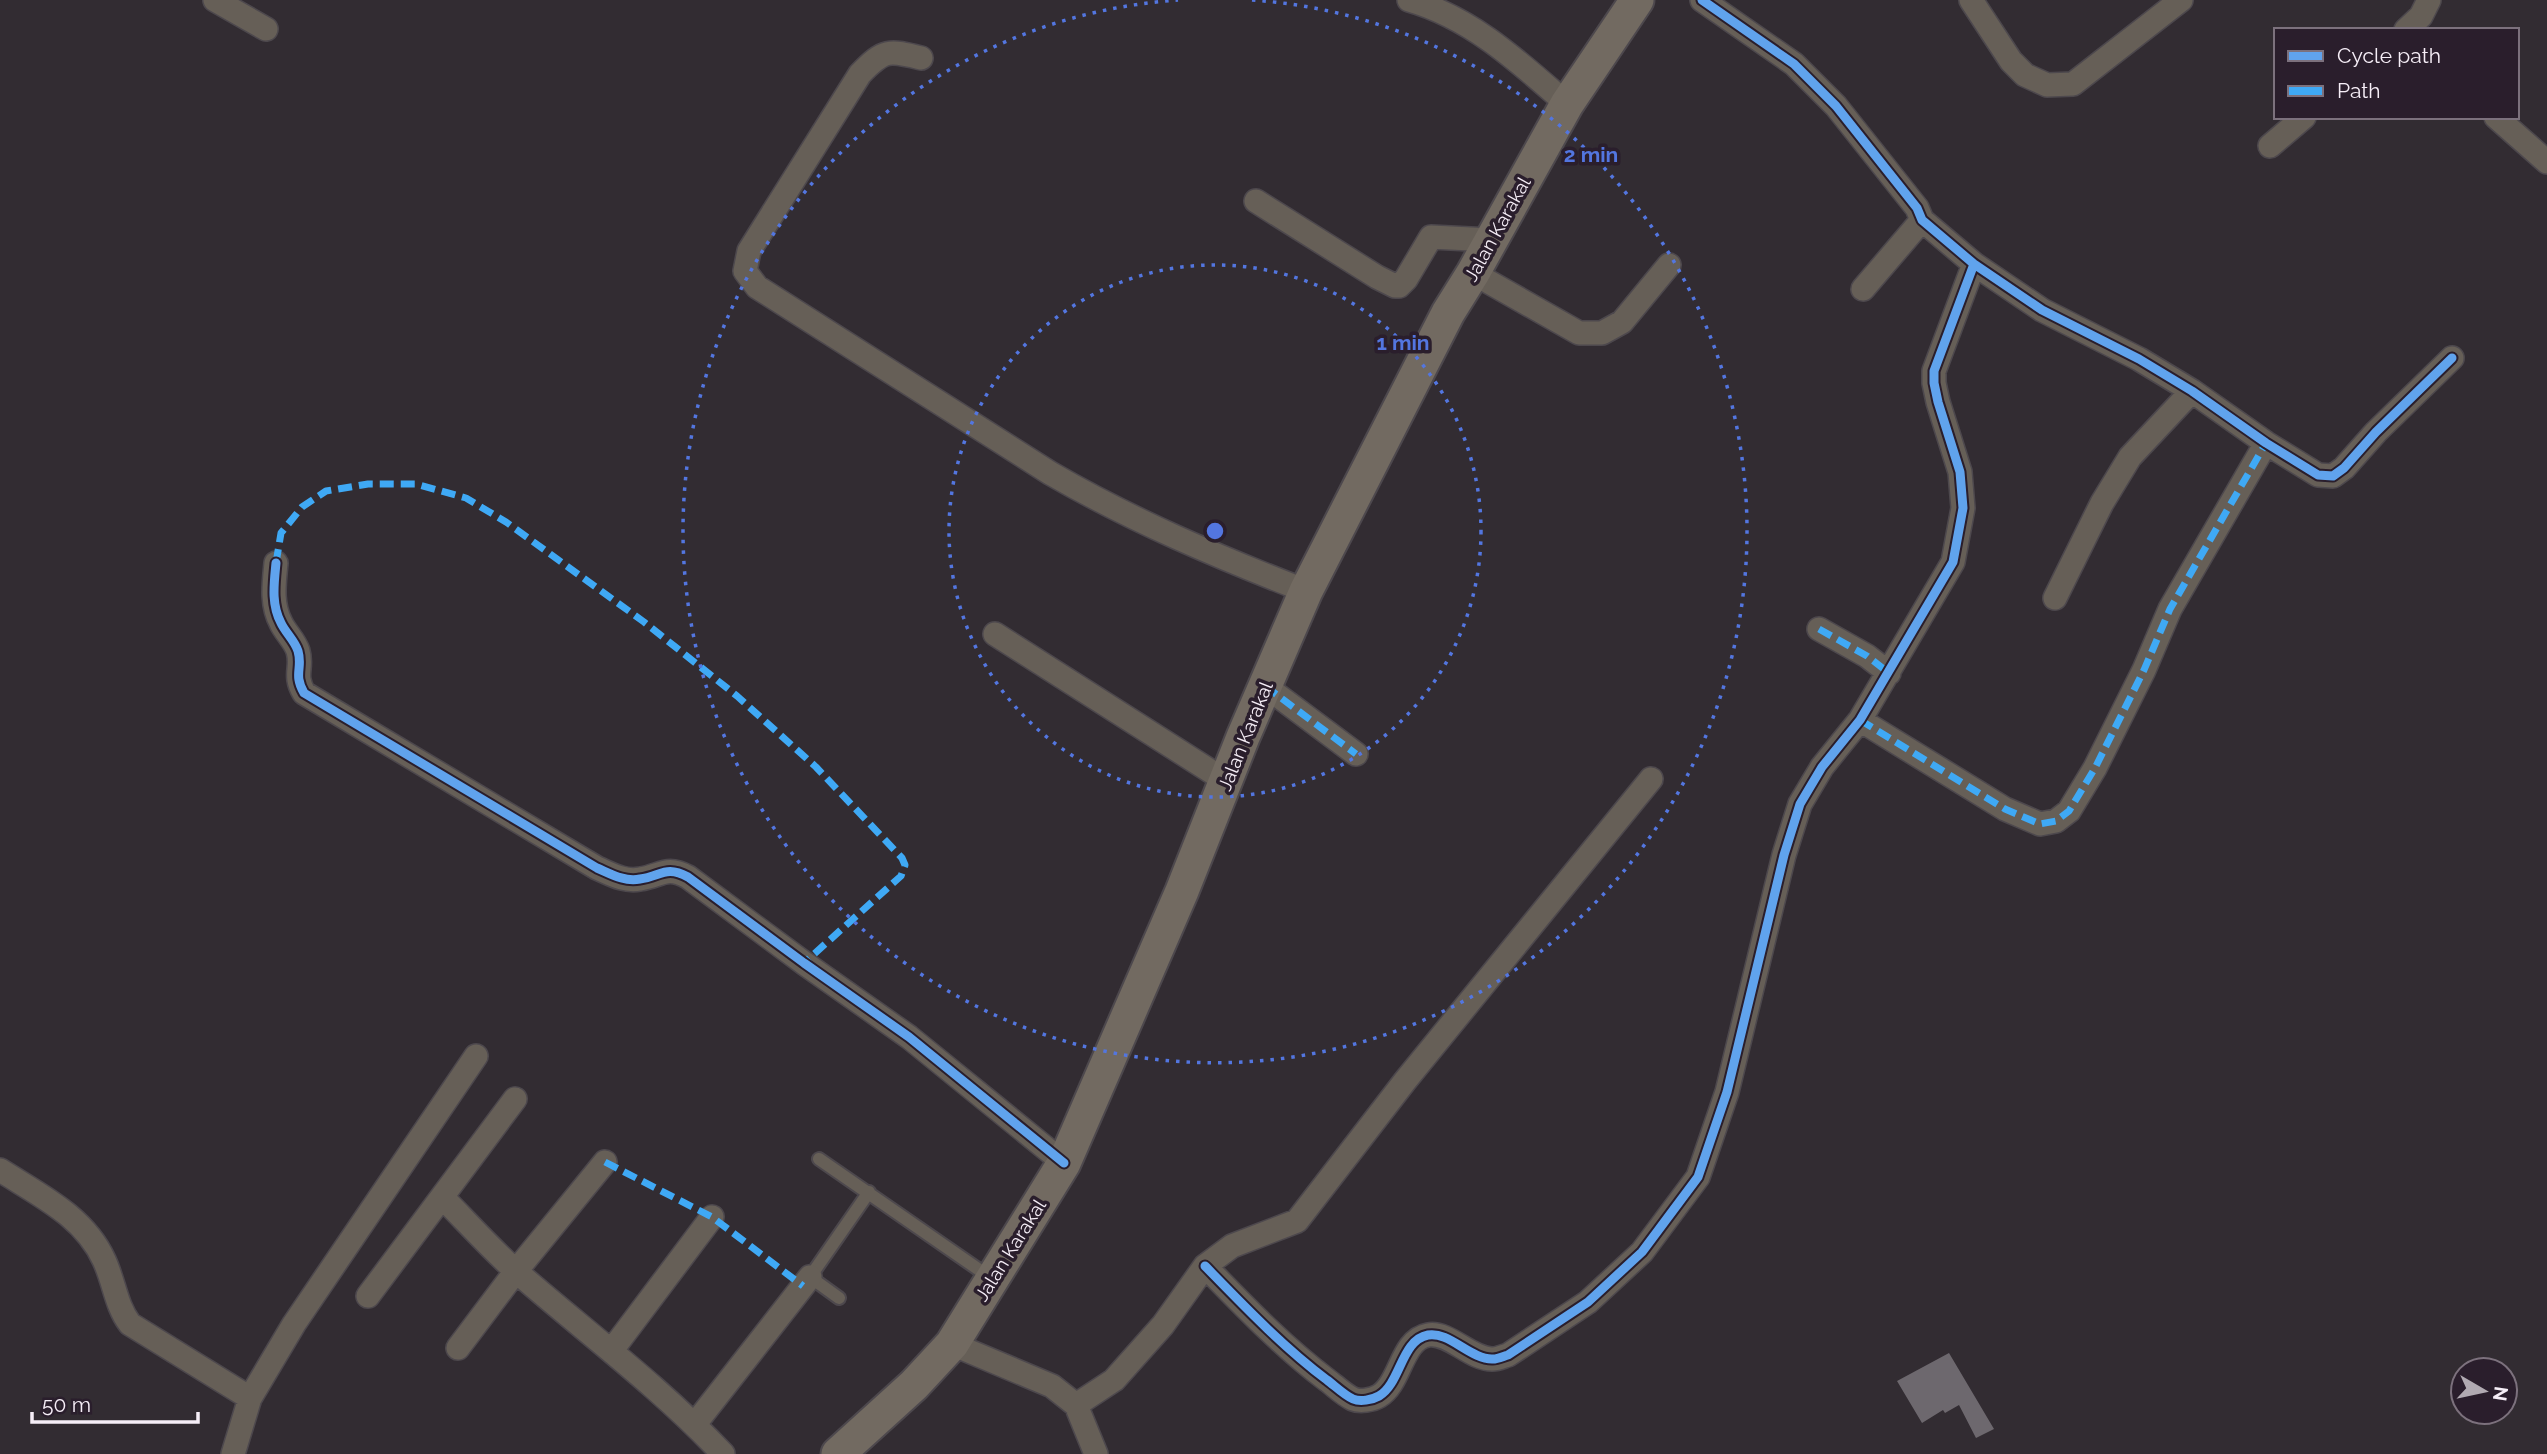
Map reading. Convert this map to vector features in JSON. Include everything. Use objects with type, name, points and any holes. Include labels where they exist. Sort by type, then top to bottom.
[{"type":"main road","name":"Jalan Karakal","points":[[838,1454],[914,1385],[952,1344],[1064,1163],[1128,1020],[1306,591],[1448,313],[1567,104],[1637,0]]},
{"type":"street","points":[[215,0],[266,29]]},
{"type":"street","points":[[1409,0],[1423,4],[1498,45],[1567,104]]},
{"type":"street","points":[[1702,0],[1794,64],[1836,106],[1917,208],[1922,220],[1974,264],[2042,310],[2139,359],[2192,391],[2266,443],[2318,475],[2333,476],[2344,468],[2376,432],[2452,358]]},
{"type":"street","points":[[1971,0],[2011,61],[2025,75],[2047,85],[2073,84],[2181,0]]},
{"type":"street","points":[[2408,28],[2421,16],[2429,0]]},
{"type":"street","points":[[921,58],[898,52],[877,56],[860,74],[749,251],[746,271],[757,287],[1096,500],[1230,562],[1306,591]]},
{"type":"street","points":[[2270,146],[2302,119]]},
{"type":"street","points":[[2498,119],[2547,162]]},
{"type":"street","points":[[1256,201],[1377,278],[1395,286],[1399,286],[1406,279],[1431,237],[1491,240]]},
{"type":"street","points":[[1863,289],[1922,220]]},
{"type":"street","points":[[1205,1266],[1261,1324],[1311,1368],[1353,1399],[1369,1399],[1379,1396],[1389,1387],[1412,1346],[1422,1338],[1428,1335],[1440,1336],[1484,1358],[1494,1359],[1508,1355],[1588,1302],[1642,1252],[1698,1177],[1727,1092],[1784,855],[1800,804],[1822,767],[1860,720],[1953,562],[1963,508],[1961,472],[1938,402],[1934,371],[1974,264]]},
{"type":"street","points":[[1473,273],[1579,333],[1602,333],[1622,322],[1670,265]]},
{"type":"street","points":[[2054,597],[2102,503],[2130,457],[2192,391]]},
{"type":"street","points":[[1860,720],[2005,809],[2040,824],[2056,821],[2069,811],[2095,768],[2144,670],[2170,609],[2266,443]]},
{"type":"street","points":[[276,563],[273,592],[275,608],[280,623],[298,652],[297,682],[304,694],[597,868],[619,878],[640,879],[664,871],[678,871],[688,877],[909,1037],[1064,1163]]},
{"type":"street","points":[[1819,629],[1867,656],[1889,673]]},
{"type":"street","points":[[995,634],[1226,781]]},
{"type":"street","points":[[1265,686],[1356,754]]},
{"type":"street","points":[[1076,1405],[1114,1380],[1163,1325],[1205,1266],[1232,1246],[1297,1221],[1405,1081],[1651,779]]},
{"type":"street","points":[[233,1454],[250,1398],[301,1313],[476,1056]]},
{"type":"street","points":[[368,1296],[515,1099]]},
{"type":"street","points":[[458,1348],[516,1271],[605,1163]]},
{"type":"street","points":[[0,1170],[76,1219],[85,1229],[104,1261],[122,1313],[131,1324],[250,1398]]},
{"type":"street","points":[[442,1197],[516,1271],[612,1350],[695,1424],[723,1454]]},
{"type":"street","points":[[612,1350],[712,1217]]},
{"type":"street","points":[[695,1424],[810,1278]]},
{"type":"street","points":[[952,1344],[1052,1386],[1076,1405],[1096,1454]]},
{"type":"lane","points":[[819,1159],[992,1279]]},
{"type":"lane","points":[[839,1298],[810,1278],[869,1192]]},
{"type":"building","points":[[1949,1353],[1994,1429],[1976,1438],[1959,1405],[1945,1413],[1943,1410],[1922,1423],[1897,1381]]},
{"type":"marked path","points":[[1860,720],[2005,809],[2040,824],[2056,821],[2069,811],[2095,768],[2144,670],[2170,609],[2266,443]]},
{"type":"marked path","points":[[276,563],[281,533],[302,507],[326,491],[368,484],[416,484],[466,498],[506,522],[644,622],[737,696],[816,767],[902,858],[905,865],[901,876],[804,963]]},
{"type":"marked path","points":[[1819,629],[1867,656],[1889,673]]},
{"type":"marked path","points":[[1265,686],[1356,754]]},
{"type":"marked path","points":[[605,1162],[712,1217],[803,1286]]},
{"type":"cycle path","points":[[1702,0],[1794,64],[1836,106],[1917,208],[1922,220],[1974,264],[2042,310],[2139,359],[2192,391],[2266,443],[2318,475],[2333,476],[2344,468],[2376,432],[2452,358]]},
{"type":"cycle path","points":[[1205,1266],[1294,1353],[1346,1395],[1362,1400],[1379,1396],[1386,1390],[1412,1345],[1428,1335],[1444,1337],[1485,1358],[1495,1359],[1508,1355],[1588,1302],[1642,1252],[1698,1177],[1727,1092],[1784,855],[1800,804],[1822,767],[1860,720],[1953,562],[1963,508],[1960,472],[1938,402],[1934,371],[1974,264]]},
{"type":"cycle path","points":[[276,563],[276,609],[298,651],[299,681],[304,693],[597,868],[628,879],[669,872],[688,877],[909,1037],[1064,1163]]}]
